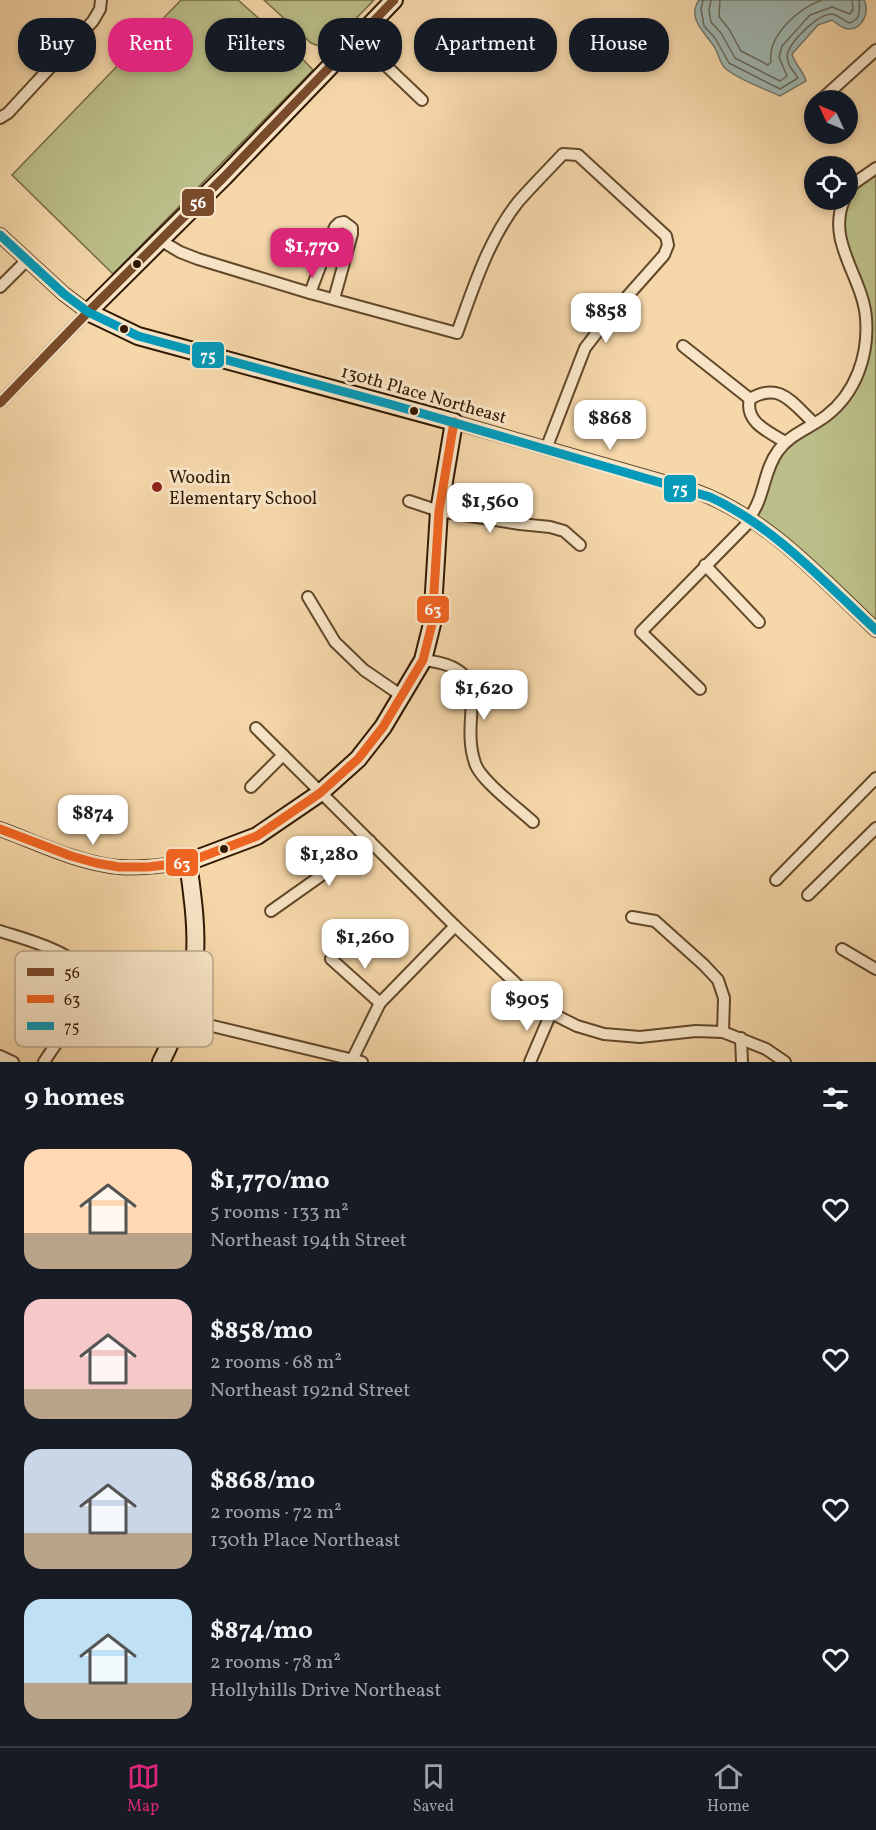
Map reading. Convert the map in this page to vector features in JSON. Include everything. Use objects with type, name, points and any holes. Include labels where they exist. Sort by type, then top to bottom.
[{"type":"main road","points":[[376,18],[394,0]]},
{"type":"main road","points":[[88,312],[324,72]]},
{"type":"main road","name":"130th Place Northeast","points":[[88,312],[138,336],[454,422]]},
{"type":"main road","points":[[195,951],[194,907],[188,862],[257,836],[320,793],[358,759],[383,727],[423,660],[432,624],[439,511],[454,422]]},
{"type":"main road","points":[[161,1062],[167,1047]]},
{"type":"street","points":[[0,118],[8,113],[93,21],[100,9],[101,0]]},
{"type":"street","points":[[832,90],[876,50]]},
{"type":"street","points":[[393,72],[422,99]]},
{"type":"street","points":[[160,240],[180,252],[310,293],[457,333],[480,269],[497,234],[517,203],[562,154],[579,155],[666,236],[668,245],[664,255],[585,348],[546,449]]},
{"type":"street","points":[[858,181],[876,168]]},
{"type":"street","points":[[700,689],[641,632],[750,518],[762,494],[769,468],[776,453],[785,442],[836,407],[850,389],[859,372],[867,341],[866,316],[860,291],[843,250],[838,229],[842,210]]},
{"type":"street","points":[[310,293],[332,232],[339,223],[344,222],[352,228],[352,234],[334,299]]},
{"type":"street","points":[[0,235],[88,312],[0,404]]},
{"type":"street","points":[[0,287],[27,260]]},
{"type":"street","points":[[683,346],[750,399]]},
{"type":"street","points":[[785,442],[753,420],[748,406],[750,399],[760,393],[779,392],[814,423]]},
{"type":"street","name":"130th Place Northeast","points":[[454,422],[694,491],[728,505],[750,518],[795,554],[876,630]]},
{"type":"street","points":[[409,501],[439,511],[550,527],[564,531],[580,545]]},
{"type":"street","points":[[705,565],[759,622]]},
{"type":"street","points":[[308,597],[335,642],[364,670],[402,696]]},
{"type":"street","points":[[423,660],[443,662],[457,670],[470,682],[472,692],[470,724],[475,764],[493,787],[533,822]]},
{"type":"street","points":[[256,728],[455,926],[524,991],[551,1013],[578,1026],[604,1034],[640,1037],[696,1031],[723,1032],[766,1048],[784,1062]]},
{"type":"street","points":[[251,787],[283,755]]},
{"type":"street","points":[[776,880],[876,778]]},
{"type":"street","points":[[808,895],[876,828]]},
{"type":"street","points":[[0,829],[96,863],[119,867],[148,867],[188,862]]},
{"type":"street","points":[[271,911],[370,841]]},
{"type":"street","points":[[632,917],[655,921],[704,964],[718,980],[724,998],[723,1032]]},
{"type":"street","points":[[213,1026],[354,1061],[380,1003],[455,926]]},
{"type":"street","points":[[0,931],[55,951]]},
{"type":"street","points":[[842,949],[876,969]]},
{"type":"street","points":[[331,959],[380,1003]]},
{"type":"street","points":[[530,1062],[551,1013]]},
{"type":"street","points":[[741,1038],[742,1062]]},
{"type":"street","points":[[44,1062],[54,1047]]},
{"type":"street","points":[[0,1056],[13,1062]]},
{"type":"green space","points":[[181,0],[238,0],[258,18],[205,18],[205,72],[306,72],[306,63],[313,70],[113,274],[12,175],[111,72],[193,72],[193,18],[164,18]]},
{"type":"green space","points":[[264,0],[374,0],[356,18],[318,18],[318,46],[306,38],[306,18],[284,18]]},
{"type":"green space","points":[[876,168],[876,630],[752,519],[776,453],[825,416],[859,372],[866,316],[838,229],[843,210],[858,210],[858,183]]},
{"type":"water","points":[[699,0],[864,0],[866,14],[861,23],[854,28],[845,28],[832,20],[818,25],[792,54],[806,81],[780,96],[745,81],[724,67],[715,48],[696,20],[695,13]]},
{"type":"transit line","name":"56","points":[[0,403],[224,177],[394,0]]},
{"type":"transit line","name":"75","points":[[0,235],[64,294],[88,312],[138,336],[393,405],[710,497],[734,509],[777,540],[876,630]]},
{"type":"transit line","name":"63","points":[[0,829],[96,863],[119,867],[148,867],[188,862],[257,836],[320,793],[358,759],[383,727],[423,660],[432,624],[439,511],[454,422]]},
{"type":"place","name":"Woodin Elementary School","points":[[157,487]]}]
